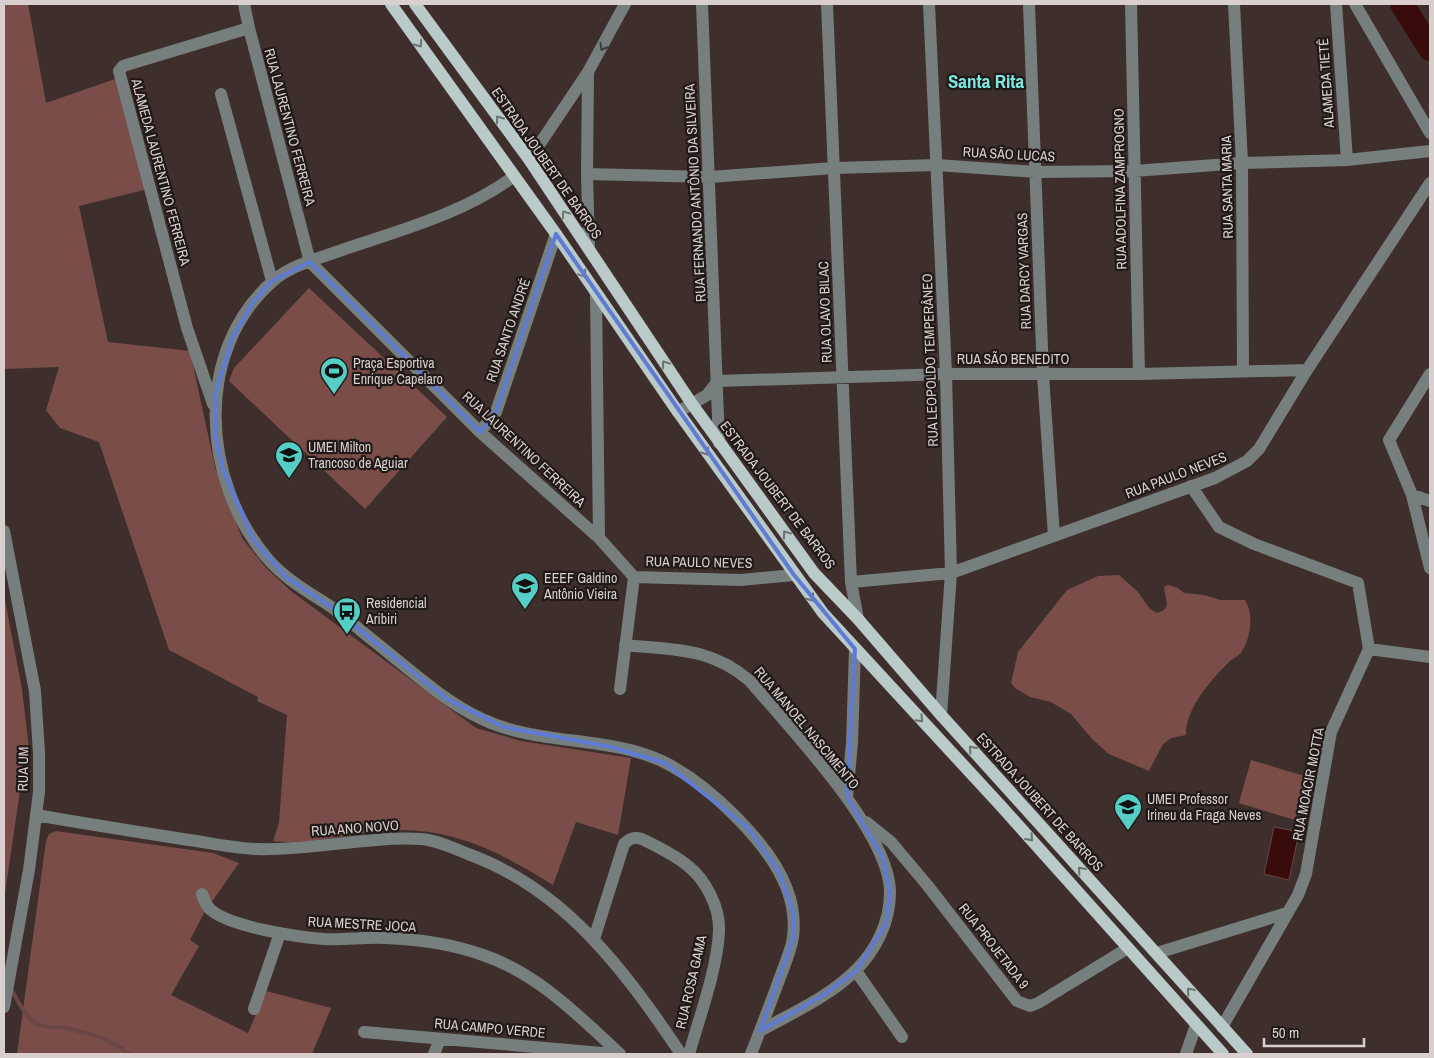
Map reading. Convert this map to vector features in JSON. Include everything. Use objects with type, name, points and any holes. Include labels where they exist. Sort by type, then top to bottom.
[{"type":"main road","points":[[391,4],[513,177],[556,234],[678,412],[823,613],[1223,1054]]},
{"type":"main road","name":"ESTRADA JOUBERT DE BARROS","points":[[415,4],[528,158],[692,404],[814,573],[858,619],[941,715],[1247,1054]]},
{"type":"street","name":"RUA LAURENTINO FERREIRA","points":[[244,4],[310,262],[480,432],[599,538],[634,577]]},
{"type":"street","points":[[528,158],[541,142],[588,72],[625,4]]},
{"type":"street","name":"RUA FERNANDO ANTÔNIO DA SILVEIRA","points":[[702,4],[719,443]]},
{"type":"street","name":"RUA OLAVO BILAC","points":[[828,4],[851,582],[858,619]]},
{"type":"street","name":"RUA LEOPOLDO TEMPERÂNEO","points":[[929,4],[946,374],[951,572],[941,715]]},
{"type":"street","name":"RUA DARCY VARGAS","points":[[1029,4],[1043,375],[1054,536]]},
{"type":"street","name":"RUA ADOLFINA ZAMPROGNO","points":[[1131,4],[1139,374]]},
{"type":"street","name":"RUA SANTA MARIA","points":[[1234,4],[1242,163],[1243,370]]},
{"type":"street","name":"ALAMEDA TIETÊ","points":[[1336,4],[1347,160]]},
{"type":"street","points":[[1356,4],[1430,133]]},
{"type":"street","name":"ALAMEDA LAURENTINO FERREIRA","points":[[215,411],[187,328],[120,71],[123,66],[249,28]]},
{"type":"street","points":[[588,72],[587,174],[589,249]]},
{"type":"street","points":[[221,94],[272,281]]},
{"type":"street","name":"RUA SÃO LUCAS","points":[[587,174],[710,177],[834,168],[937,165],[1036,172],[1134,170],[1242,163],[1347,160],[1430,151]]},
{"type":"street","points":[[513,177],[494,191],[456,210],[310,262],[272,281],[241,318],[222,367],[216,392],[215,411],[215,434],[222,467],[230,493],[253,539],[286,578],[331,606],[447,699],[485,721],[527,734],[611,747],[657,759],[686,776],[748,828],[766,850],[779,872],[787,890],[794,915],[792,939],[751,1054]]},
{"type":"street","name":"RUA PAULO NEVES","points":[[851,582],[951,572],[1191,486],[1234,469],[1247,461],[1269,435],[1307,370],[1430,183]]},
{"type":"street","name":"RUA SANTO ANDRÉ","points":[[480,432],[496,412],[556,234]]},
{"type":"street","points":[[596,293],[599,538]]},
{"type":"street","name":"RUA SÃO BENEDITO","points":[[718,381],[946,374],[1139,374],[1243,370],[1307,370]]},
{"type":"street","points":[[1430,374],[1389,440],[1412,495],[1430,568]]},
{"type":"street","points":[[678,412],[708,395],[718,381]]},
{"type":"street","points":[[1191,486],[1219,528],[1254,544],[1358,583],[1369,649],[1430,657]]},
{"type":"street","points":[[1412,495],[1430,501]]},
{"type":"street","name":"RUA UM","points":[[4,531],[35,691],[39,744],[36,815],[29,870],[4,1007]]},
{"type":"street","name":"RUA PAULO NEVES","points":[[634,577],[741,580],[794,575]]},
{"type":"street","points":[[620,689],[634,577]]},
{"type":"street","name":"RUA MANOEL NASCIMENTO","points":[[626,645],[698,653],[733,666],[750,681],[847,797],[882,856],[890,892],[886,924],[877,943],[856,971],[822,996],[760,1031]]},
{"type":"street","points":[[847,797],[852,743],[856,649]]},
{"type":"street","name":"RUA MOACIR MOTTA","points":[[1222,1027],[1298,894],[1306,874],[1331,732],[1369,649]]},
{"type":"street","name":"RUA ANO NOVO","points":[[36,815],[255,849],[305,847],[389,838],[423,839],[480,858],[525,880],[553,900],[594,939],[652,1011],[681,1054]]},
{"type":"street","name":"RUA PROJETADA 9","points":[[859,818],[891,842],[928,886],[1017,1001],[1030,1006],[1038,1003],[1128,948]]},
{"type":"street","name":"RUA ROSA GAMA","points":[[594,939],[624,844],[635,837],[666,851],[690,867],[708,890],[717,911],[719,930],[715,958],[689,1054]]},
{"type":"street","name":"RUA MESTRE JOCA","points":[[202,894],[207,906],[224,919],[280,933],[324,939],[385,938],[455,946],[484,955],[527,975],[575,1013],[620,1054]]},
{"type":"street","points":[[1157,953],[1287,913]]},
{"type":"street","points":[[254,1009],[280,933]]},
{"type":"street","points":[[856,971],[902,1037]]},
{"type":"street","points":[[1186,1054],[1196,1025]]},
{"type":"street","name":"RUA CAMPO VERDE","points":[[364,1032],[534,1050],[614,1054]]},
{"type":"street","points":[[434,1054],[440,1039]]},
{"type":"highlighted area","points":[[556,234],[794,575],[855,649],[847,797],[882,856],[890,892],[886,924],[856,971],[822,996],[760,1031],[793,939],[794,915],[779,872],[748,828],[665,763],[611,747],[504,727],[447,699],[331,607],[286,577],[253,539],[222,467],[215,434],[216,392],[232,339],[253,302],[272,281],[310,262],[480,432],[496,412]]},
{"type":"shaded area","points":[[4,4],[28,4],[46,103],[115,79],[148,189],[79,206],[108,342],[190,351],[215,467],[242,538],[266,568],[291,591],[476,728],[521,741],[631,758],[618,835],[576,822],[553,885],[492,851],[450,836],[427,832],[404,830],[379,831],[313,841],[273,841],[279,823],[287,715],[257,701],[258,697],[169,650],[99,442],[60,428],[46,410],[59,367],[4,369]]},
{"type":"shaded area","name":"Praça Esportiva Enrique Capelaro","points":[[309,288],[447,417],[365,509],[229,381],[234,368]]},
{"type":"shaded area","points":[[1119,575],[1138,592],[1150,609],[1157,613],[1164,610],[1167,605],[1164,587],[1168,585],[1178,588],[1184,593],[1204,595],[1221,600],[1245,600],[1250,612],[1248,639],[1242,651],[1223,668],[1195,704],[1190,714],[1186,735],[1171,738],[1163,744],[1149,771],[1109,754],[1092,739],[1071,714],[1051,702],[1030,697],[1015,688],[1011,683],[1018,652],[1067,590],[1098,576]]},
{"type":"shaded area","points":[[4,595],[22,689],[29,749],[23,749],[21,784],[4,900]]},
{"type":"shaded area","points":[[1251,760],[1308,777],[1295,820],[1239,803]]},
{"type":"shaded area","points":[[1274,827],[1299,832],[1289,880],[1264,874]]},
{"type":"shaded area","points":[[56,831],[213,853],[239,863],[204,913],[190,940],[199,946],[171,995],[248,1033],[266,991],[331,1008],[312,1054],[17,1054],[46,841],[49,834]]},
{"type":"waterway","points":[[1402,4],[1430,49]]},
{"type":"waterway","points":[[11,989],[24,1012],[35,1023],[91,1034],[115,1044],[129,1054]]},
{"type":"place","name":"Praça Esportiva Enrique Capelaro","points":[[334,395]]},
{"type":"place","name":"UMEI Milton Trancoso de Aguiar","points":[[289,479]]},
{"type":"place","name":"EEEF Galdino Antônio Vieira","points":[[525,610]]},
{"type":"place","name":"Residencial Aribiri","points":[[347,635]]},
{"type":"place","name":"UMEI Professor Irineu da Fraga Neves","points":[[1128,831]]},
{"type":"district","name":"Santa Rita","points":[[986,81]]}]
